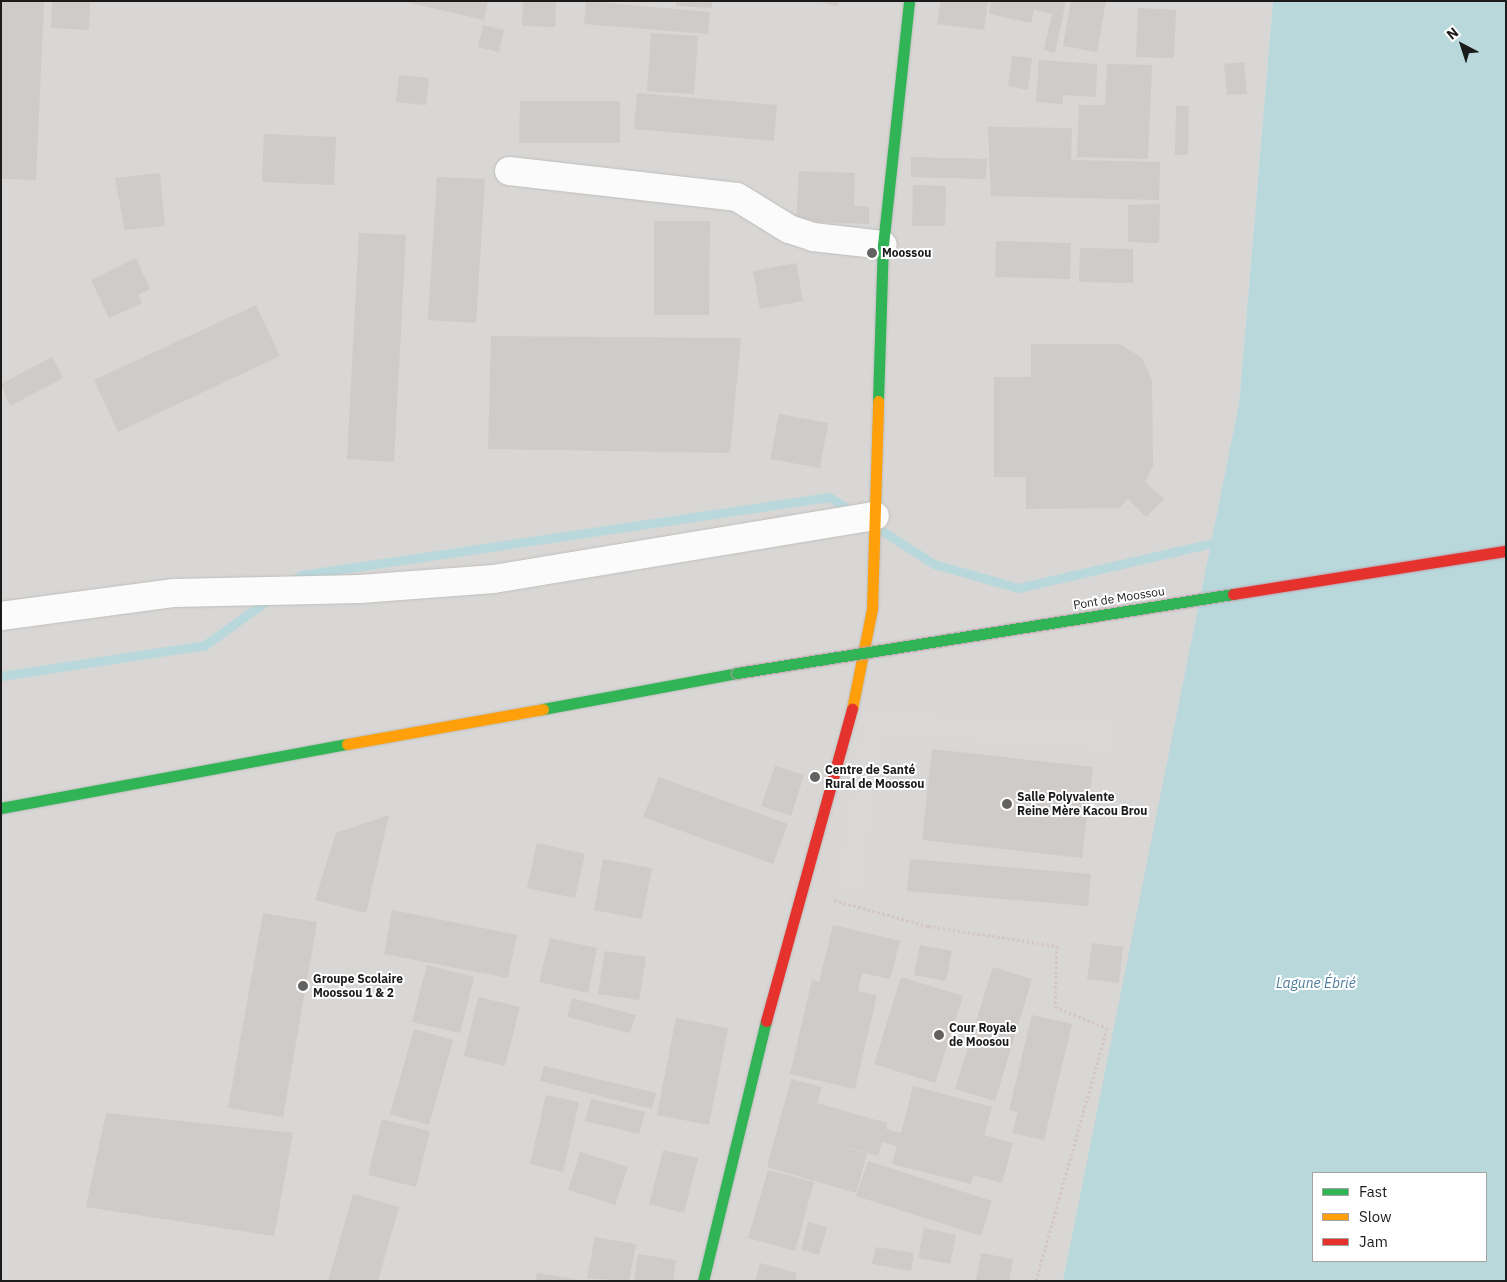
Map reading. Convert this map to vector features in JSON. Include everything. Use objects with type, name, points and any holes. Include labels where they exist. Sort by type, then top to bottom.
[{"type":"main road","points":[[703,1281],[776,980],[805,892],[852,708],[872,609],[884,245],[909,1]]},
{"type":"main road","name":"Pont de Moossou","points":[[1,808],[737,673],[1506,551]]},
{"type":"street","points":[[510,170],[737,197],[789,229],[813,237],[884,245]]},
{"type":"street","points":[[1,616],[174,593],[360,589],[494,579],[875,516]]},
{"type":"path","points":[[805,892],[928,926],[1057,946],[1055,1008],[1107,1028],[1036,1281]]},
{"type":"shaded area","points":[[1,1],[1273,1],[1239,404],[1082,1281],[1,1281]]},
{"type":"shaded area","points":[[863,710],[1118,721],[1117,753],[886,736],[862,891],[835,889]]},
{"type":"water","name":"Lagune Ébrié","points":[[1273,1],[1506,1],[1506,1281],[1063,1281],[1239,404]]},
{"type":"building","points":[[1,1],[44,1],[36,180],[1,179]]},
{"type":"building","points":[[52,1],[90,1],[89,30],[51,28]]},
{"type":"building","points":[[402,1],[488,1],[484,20]]},
{"type":"building","points":[[523,1],[556,1],[555,27],[522,26]]},
{"type":"building","points":[[586,1],[710,12],[708,34],[584,24]]},
{"type":"building","points":[[676,1],[712,1],[712,8],[676,6]]},
{"type":"building","points":[[815,1],[839,1],[838,6]]},
{"type":"building","points":[[941,1],[988,1],[984,30],[937,24]]},
{"type":"building","points":[[991,1],[1066,1],[1055,53],[1044,50],[1052,14],[1034,10],[1031,23],[989,14]]},
{"type":"building","points":[[1071,1],[1106,1],[1097,52],[1063,46]]},
{"type":"building","points":[[1138,8],[1176,10],[1174,58],[1136,57]]},
{"type":"building","points":[[483,25],[504,30],[499,52],[478,47]]},
{"type":"building","points":[[651,33],[698,36],[694,94],[647,91]]},
{"type":"building","points":[[1012,56],[1032,58],[1028,90],[1008,86]]},
{"type":"building","points":[[1039,60],[1097,64],[1096,97],[1063,95],[1063,104],[1036,102]]},
{"type":"building","points":[[1244,62],[1247,94],[1227,95],[1224,64]]},
{"type":"building","points":[[1107,64],[1152,65],[1148,159],[1077,157],[1079,105],[1105,105]]},
{"type":"building","points":[[399,75],[429,78],[426,105],[396,102]]},
{"type":"building","points":[[637,93],[777,105],[774,141],[634,129]]},
{"type":"building","points":[[520,101],[620,101],[620,143],[519,143]]},
{"type":"building","points":[[1176,106],[1189,106],[1188,155],[1175,155]]},
{"type":"building","points":[[988,127],[1072,128],[1071,160],[1160,162],[1159,200],[991,196]]},
{"type":"building","points":[[264,134],[336,137],[334,185],[262,182]]},
{"type":"building","points":[[911,157],[987,159],[986,179],[911,177]]},
{"type":"building","points":[[799,171],[855,173],[854,206],[869,207],[869,224],[796,221]]},
{"type":"building","points":[[160,173],[165,226],[125,230],[115,178]]},
{"type":"building","points":[[437,177],[485,179],[476,323],[428,320]]},
{"type":"building","points":[[913,185],[946,186],[945,226],[912,226]]},
{"type":"building","points":[[1160,204],[1159,243],[1128,242],[1128,205]]},
{"type":"building","points":[[654,221],[710,221],[709,315],[654,315]]},
{"type":"building","points":[[359,233],[406,235],[394,462],[347,459]]},
{"type":"building","points":[[996,241],[1071,243],[1070,279],[995,277]]},
{"type":"building","points":[[1080,248],[1133,249],[1133,283],[1079,282]]},
{"type":"building","points":[[136,258],[150,289],[138,295],[142,303],[109,318],[91,280]]},
{"type":"building","points":[[796,263],[803,301],[760,309],[753,271]]},
{"type":"building","points":[[256,305],[280,356],[118,432],[94,380]]},
{"type":"building","points":[[491,336],[741,338],[730,453],[488,449]]},
{"type":"building","points":[[1031,344],[1120,344],[1142,358],[1152,380],[1153,466],[1145,482],[1164,499],[1146,517],[1128,499],[1119,508],[1026,509],[1026,477],[994,477],[994,377],[1031,377]]},
{"type":"building","points":[[52,357],[63,378],[10,406],[1,384]]},
{"type":"building","points":[[779,414],[828,423],[820,468],[770,459]]},
{"type":"building","name":"Salle Polyvalente Reine Mère Kacou Brou","points":[[932,749],[1093,767],[1082,858],[922,840]]},
{"type":"building","points":[[775,766],[804,775],[791,816],[761,806]]},
{"type":"building","points":[[659,777],[788,824],[773,864],[643,817]]},
{"type":"building","points":[[389,815],[366,913],[315,900],[336,833]]},
{"type":"building","points":[[537,843],[585,854],[575,898],[527,888]]},
{"type":"building","points":[[603,859],[652,868],[642,919],[594,910]]},
{"type":"building","points":[[910,859],[1091,874],[1088,906],[907,891]]},
{"type":"building","points":[[392,910],[517,935],[508,978],[384,954]]},
{"type":"building","points":[[263,913],[317,922],[283,1117],[228,1108]]},
{"type":"building","points":[[833,925],[900,941],[890,979],[862,973],[858,991],[877,995],[855,1089],[790,1074],[812,980],[819,982]]},
{"type":"building","points":[[550,938],[597,948],[588,993],[539,982]]},
{"type":"building","points":[[1092,943],[1123,947],[1119,983],[1087,979]]},
{"type":"building","points":[[920,945],[952,951],[946,981],[914,975]]},
{"type":"building","points":[[605,951],[646,957],[639,1000],[598,994]]},
{"type":"building","points":[[427,965],[474,977],[460,1033],[412,1022]]},
{"type":"building","points":[[993,967],[1032,979],[995,1101],[955,1089]]},
{"type":"building","points":[[901,977],[963,996],[935,1083],[874,1064]]},
{"type":"building","points":[[478,997],[520,1007],[505,1066],[464,1056]]},
{"type":"building","points":[[572,998],[636,1015],[630,1033],[567,1017]]},
{"type":"building","points":[[1032,1015],[1072,1024],[1044,1140],[1012,1133],[1018,1112],[1009,1110]]},
{"type":"building","points":[[676,1018],[728,1028],[709,1125],[657,1115]]},
{"type":"building","points":[[414,1029],[453,1040],[429,1125],[390,1114]]},
{"type":"building","points":[[544,1066],[656,1093],[652,1109],[540,1081]]},
{"type":"building","points":[[791,1079],[822,1087],[817,1103],[887,1123],[886,1129],[901,1133],[913,1086],[992,1107],[984,1135],[1013,1143],[1002,1183],[973,1175],[971,1184],[892,1164],[897,1146],[882,1142],[878,1156],[822,1140],[867,1154],[856,1193],[767,1167]]},
{"type":"building","points":[[546,1095],[579,1102],[563,1172],[530,1164]]},
{"type":"building","points":[[591,1099],[645,1112],[639,1134],[585,1121]]},
{"type":"building","points":[[106,1113],[293,1133],[274,1236],[86,1207]]},
{"type":"building","points":[[382,1119],[430,1131],[416,1187],[368,1175]]},
{"type":"building","points":[[663,1150],[698,1158],[684,1213],[649,1204]]},
{"type":"building","points":[[580,1152],[628,1167],[615,1205],[568,1190]]},
{"type":"building","points":[[868,1161],[992,1201],[981,1236],[856,1196]]},
{"type":"building","points":[[768,1170],[814,1182],[795,1251],[748,1238]]},
{"type":"building","points":[[353,1194],[399,1207],[378,1281],[328,1281]]},
{"type":"building","points":[[808,1222],[827,1227],[819,1255],[801,1250]]},
{"type":"building","points":[[924,1228],[956,1235],[950,1264],[918,1258]]},
{"type":"building","points":[[595,1237],[636,1244],[629,1281],[587,1278]]},
{"type":"building","points":[[876,1247],[914,1253],[911,1271],[872,1264]]},
{"type":"building","points":[[981,1253],[1013,1259],[1009,1281],[976,1281]]},
{"type":"building","points":[[638,1254],[676,1260],[673,1281],[634,1281]]},
{"type":"building","points":[[760,1263],[797,1273],[795,1281],[755,1281]]},
{"type":"building","points":[[537,1273],[580,1280],[580,1281],[536,1281]]},
{"type":"waterway","points":[[291,582],[301,575],[829,497],[853,512]]},
{"type":"waterway","points":[[879,529],[934,564],[1018,588],[1222,541]]},
{"type":"waterway","points":[[1,676],[205,645],[269,599]]},
{"type":"traffic: fast","points":[[878,401],[883,245],[909,1]]},
{"type":"traffic: fast","points":[[737,673],[1233,594]]},
{"type":"traffic: fast","points":[[543,709],[737,673]]},
{"type":"traffic: fast","points":[[1,808],[347,744]]},
{"type":"traffic: fast","points":[[703,1281],[766,1021]]},
{"type":"traffic: slow","points":[[852,709],[872,609],[878,401]]},
{"type":"traffic: slow","points":[[347,744],[543,709]]},
{"type":"traffic: jam","points":[[1233,594],[1506,551]]},
{"type":"traffic: jam","points":[[766,1021],[852,709]]},
{"type":"place","name":"Moossou","points":[[872,253]]},
{"type":"place","name":"Centre de Santé Rural de Moossou","points":[[815,777]]},
{"type":"place","name":"Salle Polyvalente Reine Mère Kacou Brou","points":[[1007,804]]},
{"type":"place","name":"Groupe Scolaire Moossou 1 & 2","points":[[303,986]]},
{"type":"place","name":"Cour Royale de Moosou","points":[[939,1035]]}]
